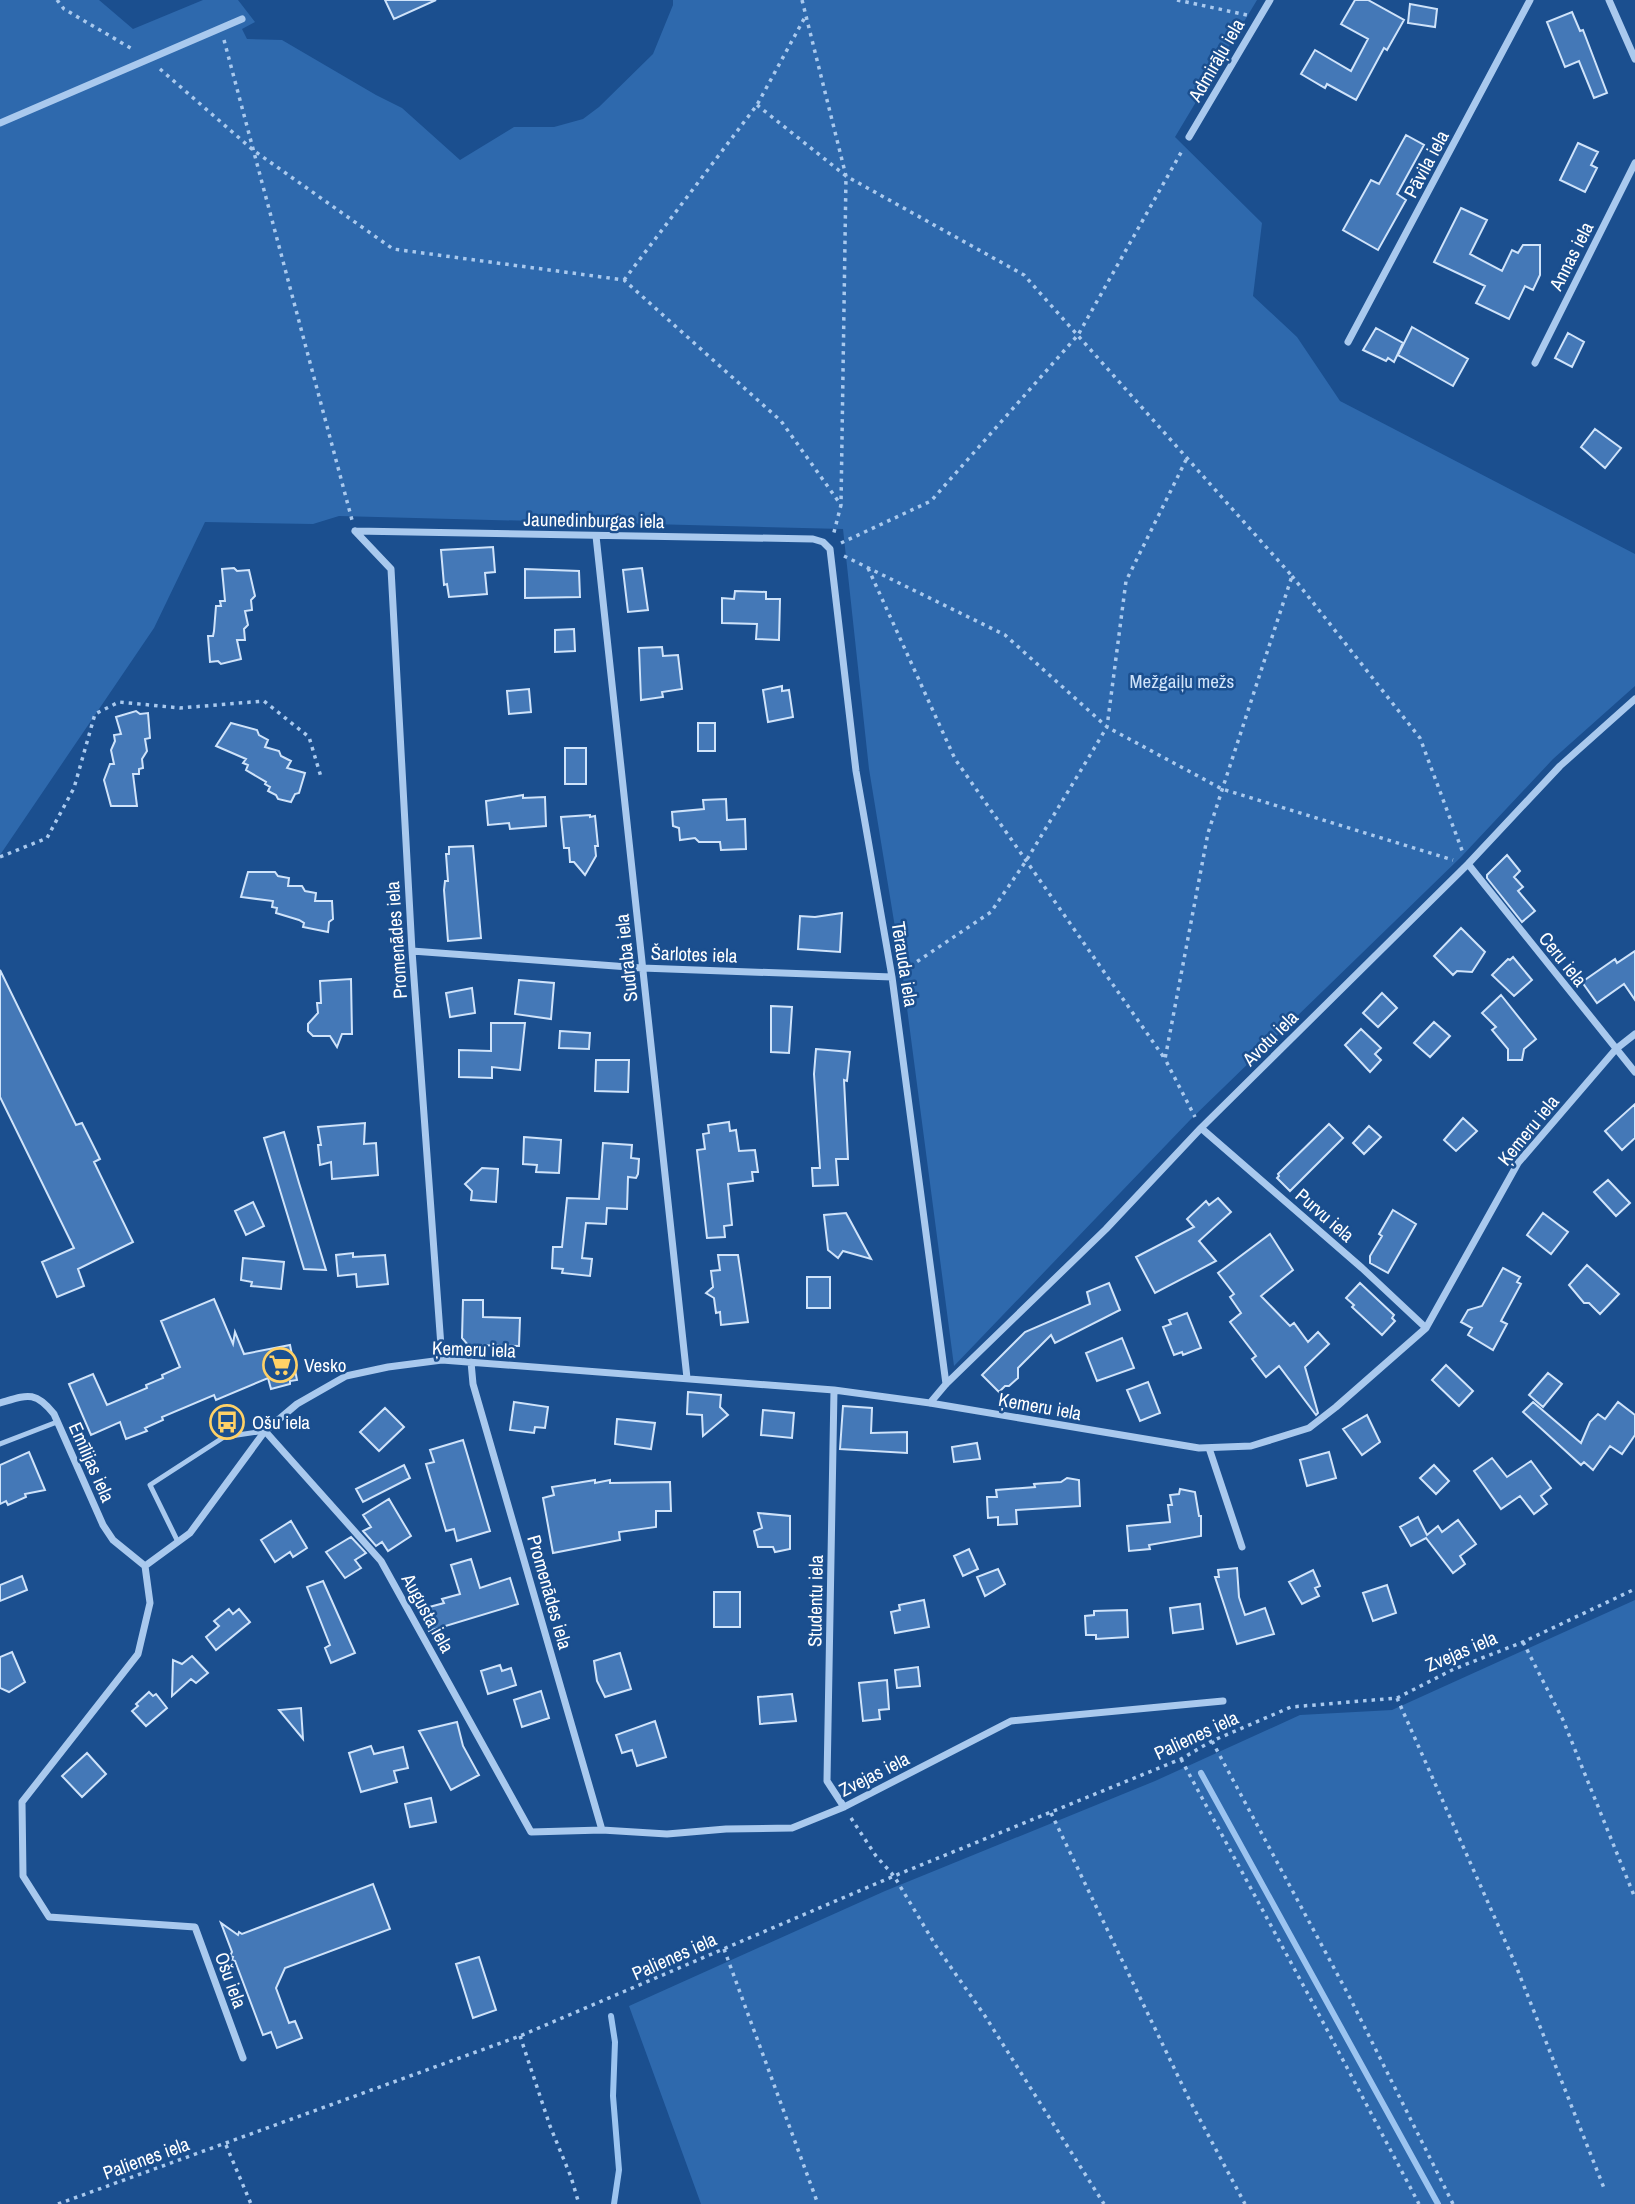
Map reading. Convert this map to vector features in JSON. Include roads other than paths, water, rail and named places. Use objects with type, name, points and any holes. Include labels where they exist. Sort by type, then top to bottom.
[{"type":"street","name":"Admirāļu iela","points":[[1189,137],[1270,0]]},
{"type":"street","name":"Pāvila iela","points":[[1348,342],[1531,0]]},
{"type":"street","points":[[1609,0],[1635,59]]},
{"type":"street","points":[[0,123],[242,19]]},
{"type":"street","name":"Annas iela","points":[[1535,363],[1635,163]]},
{"type":"street","name":"Jaunedinburgas iela","points":[[355,531],[813,539],[823,542],[830,549]]},
{"type":"street","name":"Promenādes iela","points":[[355,531],[391,569],[412,951],[442,1360]]},
{"type":"street","name":"Sudraba iela","points":[[596,536],[687,1378]]},
{"type":"street","name":"Tērauda iela","points":[[830,549],[856,771],[892,978],[947,1384]]},
{"type":"street","name":"Avotu iela","points":[[930,1403],[1106,1229],[1201,1128],[1468,864],[1560,766],[1635,699]]},
{"type":"street","name":"Ceru iela","points":[[1468,864],[1635,1072]]},
{"type":"street","name":"Šarlotes iela","points":[[412,951],[642,968],[892,978]]},
{"type":"street","name":"Ķemeru iela","points":[[265,1431],[297,1404],[346,1376],[442,1360],[834,1390],[1209,1448],[1251,1446],[1309,1427],[1336,1407],[1426,1328],[1518,1163],[1616,1049],[1635,1034]]},
{"type":"street","name":"Purvu iela","points":[[1201,1128],[1362,1268],[1426,1328]]},
{"type":"street","name":"Promenādes iela","points":[[471,1362],[473,1384],[602,1830]]},
{"type":"street","name":"Studentu iela","points":[[834,1390],[827,1781],[844,1807]]},
{"type":"street","name":"Emīlijas iela","points":[[0,1404],[25,1395],[43,1400],[57,1422],[103,1525],[113,1539],[145,1566]]},
{"type":"street","points":[[145,1566],[190,1534],[265,1431]]},
{"type":"street","name":"Augusta iela","points":[[265,1431],[381,1561],[531,1832]]},
{"type":"street","points":[[1209,1448],[1242,1547]]},
{"type":"street","name":"Ošu iela","points":[[145,1566],[150,1603],[138,1654],[22,1802],[23,1876],[49,1917],[195,1927],[243,2058]]},
{"type":"street","name":"Zvejas iela","points":[[531,1832],[602,1830],[667,1834],[726,1829],[792,1828],[844,1807],[1011,1721],[1223,1702]]},
{"type":"lane","points":[[0,1444],[57,1422]]},
{"type":"lane","points":[[178,1542],[150,1485],[224,1437],[265,1431]]},
{"type":"waterway","points":[[1201,1773],[1438,2204]]},
{"type":"waterway","points":[[611,2016],[615,2042],[613,2096],[619,2170],[614,2204]]},
{"type":"place","name":"Vesko","points":[[280,1365]]},
{"type":"place","name":"Ošu iela","points":[[227,1422]]},
{"type":"park label","name":"Mežgaiļu mežs","points":[[1182,681]]}]
